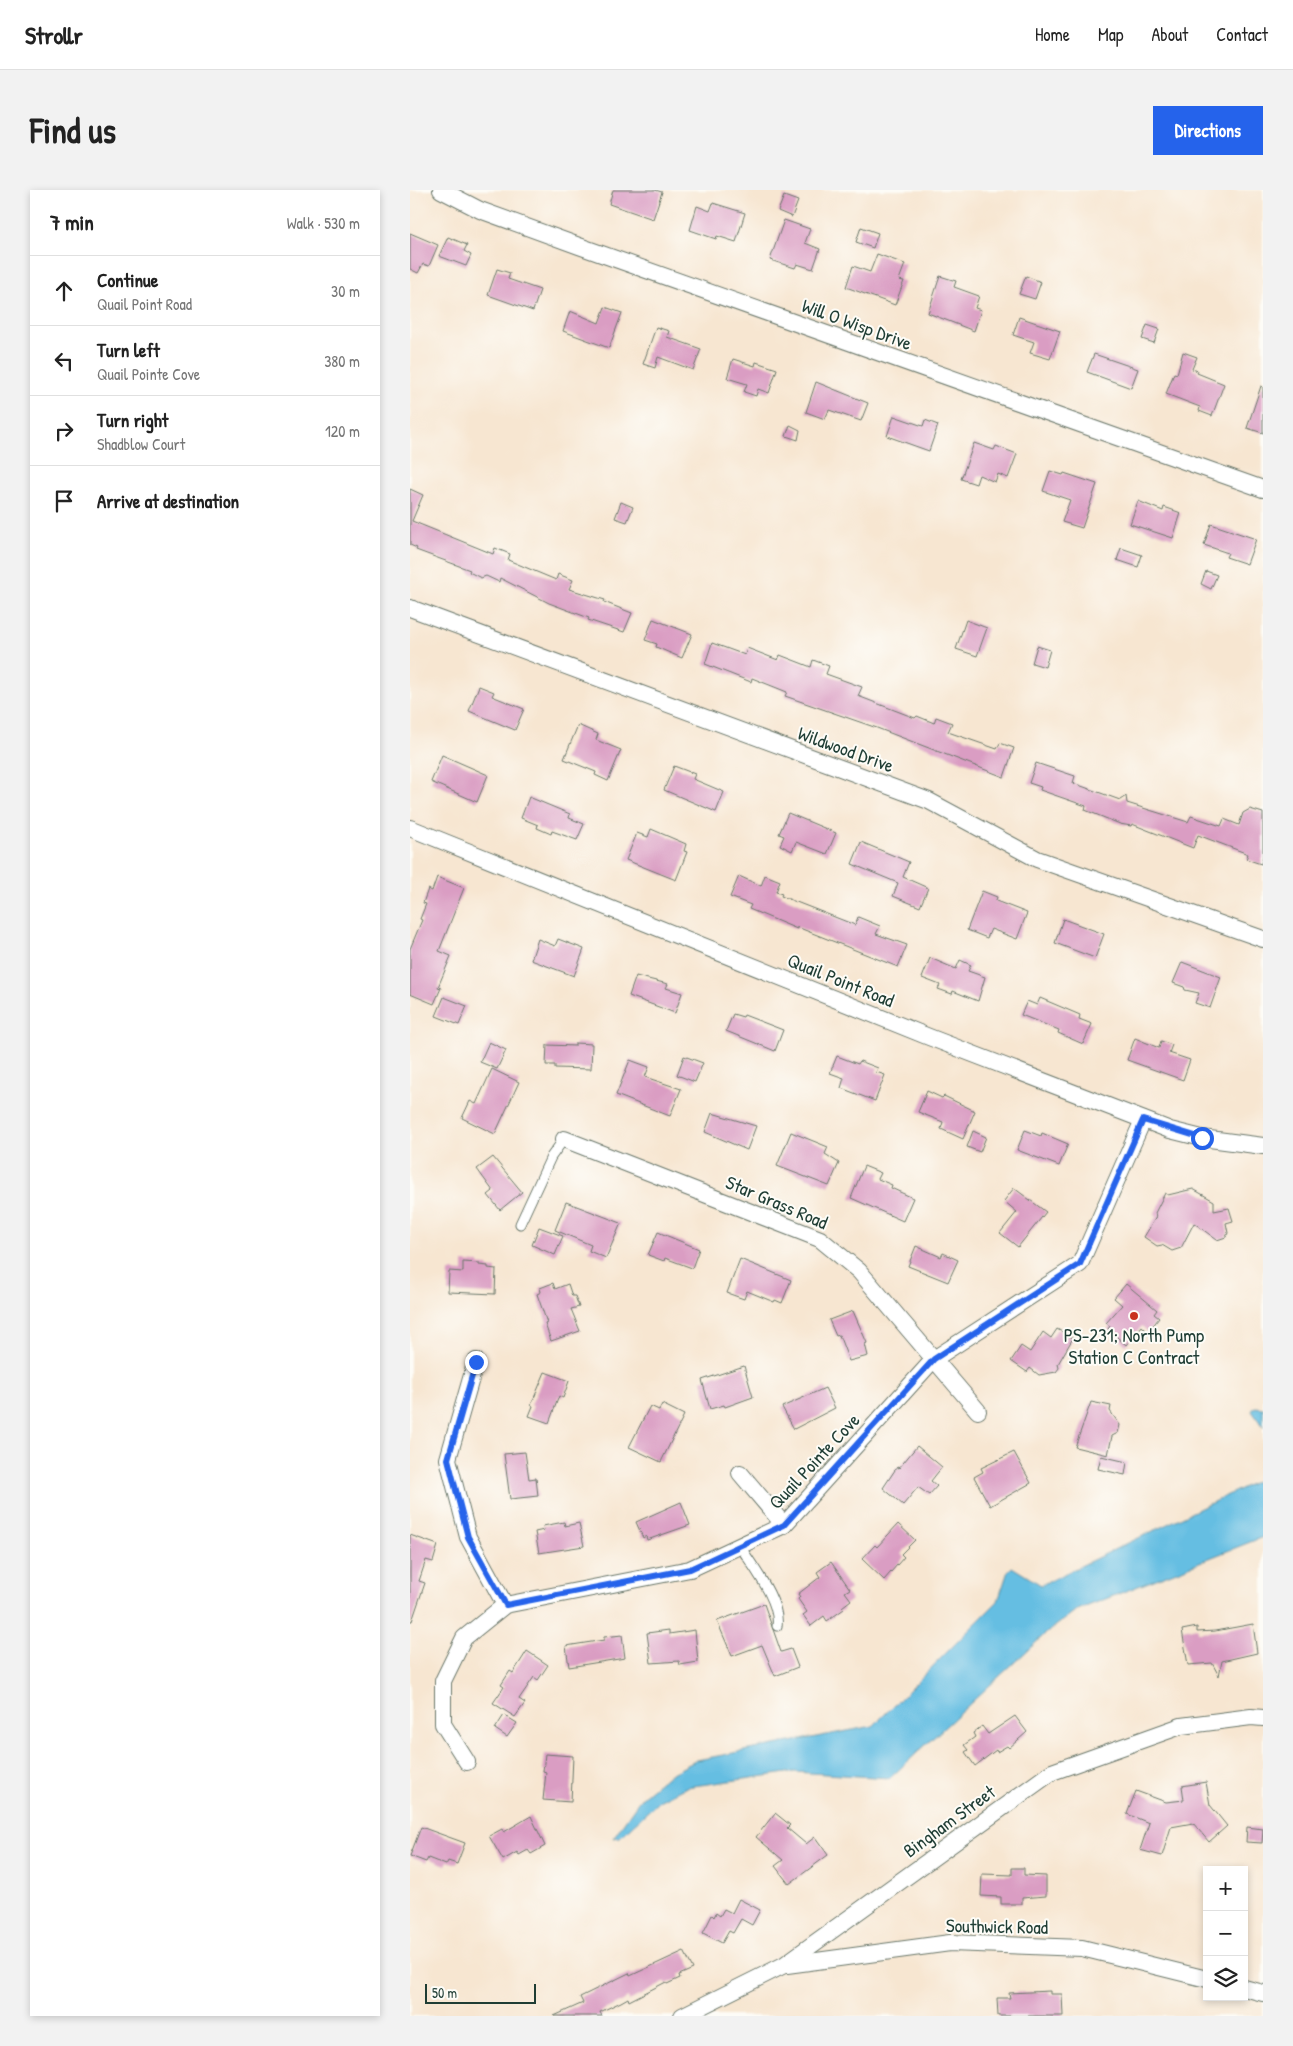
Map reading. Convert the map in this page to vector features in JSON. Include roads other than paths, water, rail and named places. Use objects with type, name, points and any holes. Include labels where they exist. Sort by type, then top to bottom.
[{"type":"street","name":"Will O Wisp Drive","points":[[441,190],[480,210],[1263,489]]},
{"type":"street","name":"Wildwood Drive","points":[[410,608],[929,801],[1037,858],[1263,939]]},
{"type":"street","name":"Quail Point Road","points":[[410,828],[920,1033],[1143,1120],[1202,1138],[1263,1146]]},
{"type":"street","name":"Quail Pointe Cove","points":[[468,1762],[443,1724],[443,1681],[464,1638],[506,1605],[690,1569],[784,1525],[934,1359],[1080,1264],[1143,1120]]},
{"type":"street","name":"Star Grass Road","points":[[564,1139],[820,1239],[859,1271],[978,1411]]},
{"type":"street","points":[[476,1362],[448,1459],[468,1537],[506,1605]]},
{"type":"street","points":[[740,1474],[784,1525]]},
{"type":"street","name":"Bingham Street","points":[[682,2016],[784,1965],[1052,1772],[1181,1726],[1251,1717],[1263,1718]]},
{"type":"street","name":"Southwick Road","points":[[784,1965],[960,1944],[1082,1948],[1203,1978]]},
{"type":"street","points":[[1248,1989],[1263,1993]]},
{"type":"lane","points":[[520,1224],[551,1157],[564,1139]]},
{"type":"lane","points":[[740,1546],[777,1608],[777,1626]]},
{"type":"water","points":[[1255,1407],[1263,1408],[1263,1427],[1252,1411]]},
{"type":"water","points":[[1263,1478],[1263,1537],[1075,1611],[1044,1635],[890,1778],[794,1772],[686,1787],[659,1801],[620,1837],[613,1838],[641,1798],[670,1774],[697,1760],[873,1726],[998,1601],[1008,1571],[1012,1567],[1041,1585]]},
{"type":"place","name":"PS-231; North Pump Station C Contract","points":[[1134,1316]]}]
